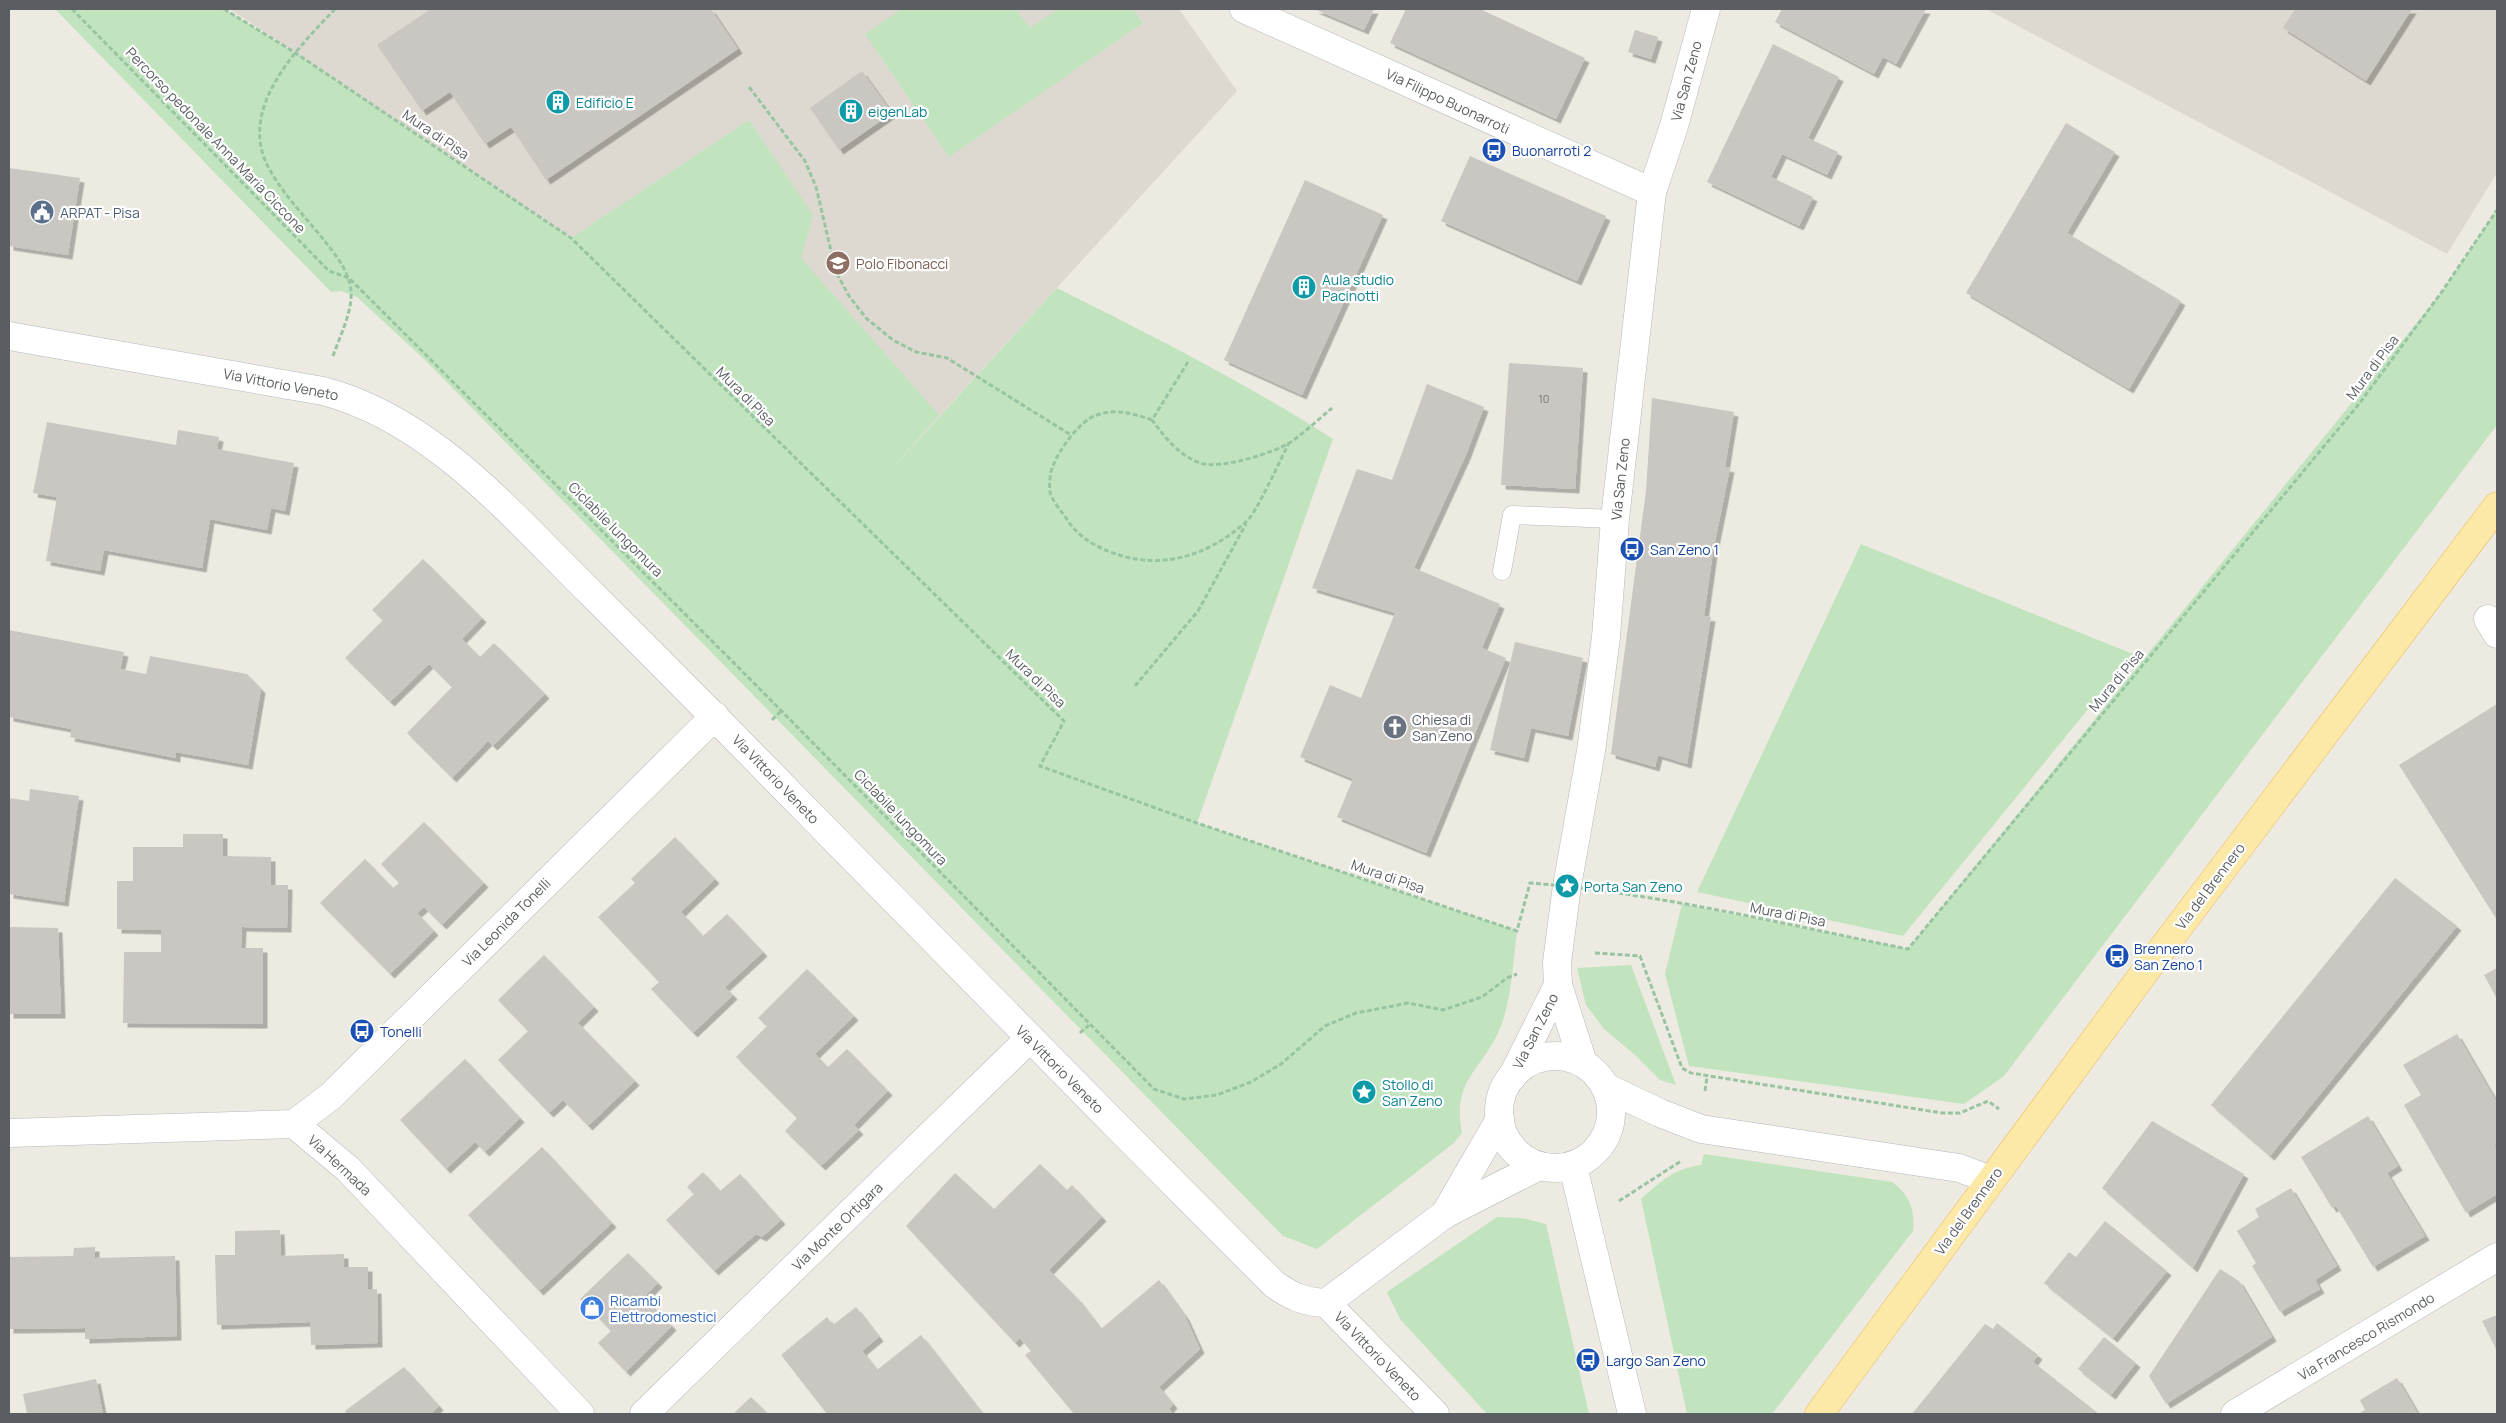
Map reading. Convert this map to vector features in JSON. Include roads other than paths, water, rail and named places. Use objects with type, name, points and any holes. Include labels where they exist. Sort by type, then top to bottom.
[{"type":"main road","name":"Via del Brennero","points":[[1820,1414],[2141,976],[2497,506]]},
{"type":"street","name":"Via Filippo Buonarroti","points":[[1244,9],[1652,192]]},
{"type":"street","name":"Via San Zeno","points":[[1583,1063],[1558,985],[1557,962],[1567,886],[1591,751],[1606,637],[1615,519],[1652,192],[1674,126],[1706,9]]},
{"type":"street","name":"Via Vittorio Veneto","points":[[9,340],[323,390],[360,402],[418,436],[482,486],[714,716],[1274,1284],[1291,1296],[1308,1302],[1326,1303],[1435,1414]]},
{"type":"street","name":"Via Leonida Tonelli","points":[[294,1124],[330,1096],[714,716]]},
{"type":"street","name":"Via San Zeno","points":[[1512,1077],[1558,985]]},
{"type":"street","name":"Via Monte Ortigara","points":[[644,1414],[1030,1038]]},
{"type":"street","points":[[1553,1056],[1569,1058],[1583,1063],[1596,1074],[1605,1087],[1611,1110],[1608,1134],[1599,1147],[1587,1158],[1573,1166],[1550,1168],[1539,1166],[1516,1153],[1503,1133],[1500,1119],[1504,1090],[1512,1077],[1523,1067],[1553,1056]]},
{"type":"street","points":[[1605,1087],[1660,1113],[1701,1129],[1959,1168],[1991,1180]]},
{"type":"street","points":[[1445,1214],[1500,1119]]},
{"type":"street","points":[[9,1133],[294,1124]]},
{"type":"street","name":"Via Hermada","points":[[294,1124],[348,1169],[580,1414]]},
{"type":"street","points":[[1326,1303],[1445,1214],[1539,1166]]},
{"type":"street","points":[[1573,1166],[1632,1414]]},
{"type":"street","name":"Via Francesco Rismondo","points":[[2235,1414],[2497,1257]]},
{"type":"lane","points":[[1502,571],[1512,515],[1615,519]]},
{"type":"place","name":"Edificio E","points":[[558,102]]},
{"type":"place","name":"eigenLab","points":[[851,111]]},
{"type":"place","name":"Buonarroti 2","points":[[1494,150]]},
{"type":"place","name":"ARPAT - Pisa","points":[[42,212]]},
{"type":"place","name":"Polo Fibonacci","points":[[838,263]]},
{"type":"place","name":"Aula studio Pacinotti","points":[[1304,287]]},
{"type":"place","name":"San Zeno 1","points":[[1632,549]]},
{"type":"place","name":"Chiesa di San Zeno","points":[[1395,727]]},
{"type":"place","name":"Porta San Zeno","points":[[1567,886]]},
{"type":"place","name":"Brennero San Zeno 1","points":[[2117,956]]},
{"type":"place","name":"Tonelli","points":[[362,1031]]},
{"type":"place","name":"Stollo di San Zeno","points":[[1364,1092]]},
{"type":"place","name":"Ricambi Elettrodomestici","points":[[592,1308]]},
{"type":"place","name":"Largo San Zeno","points":[[1588,1360]]}]
